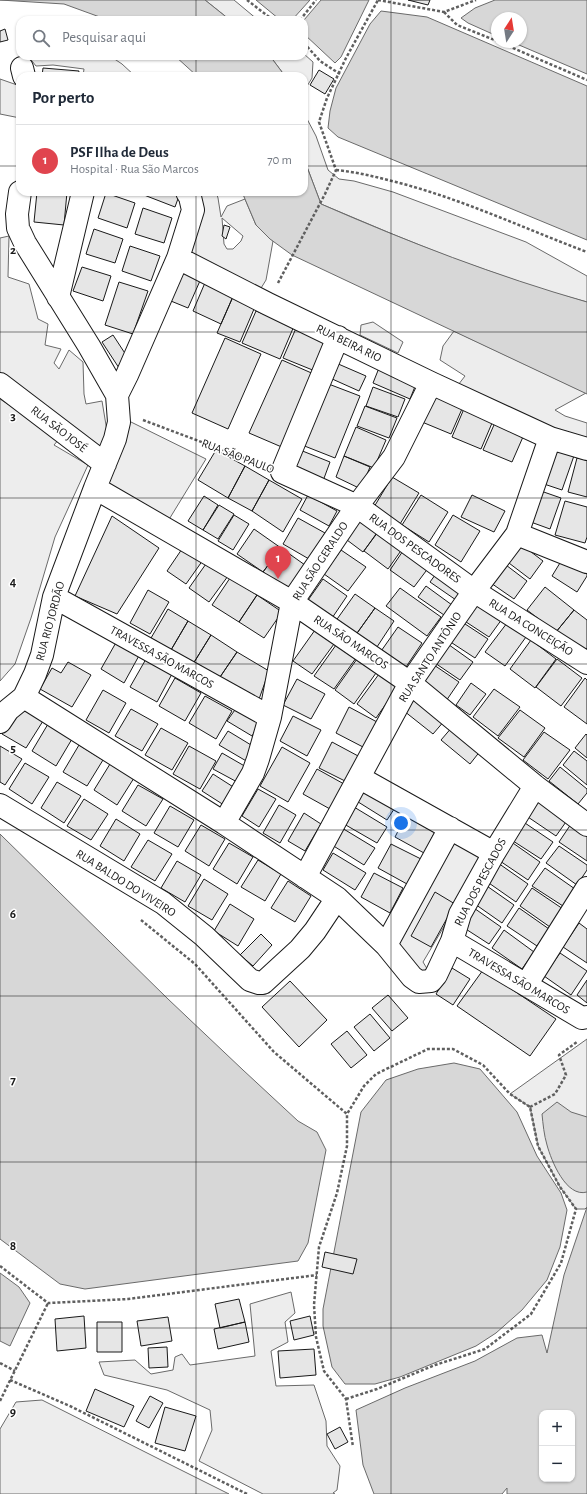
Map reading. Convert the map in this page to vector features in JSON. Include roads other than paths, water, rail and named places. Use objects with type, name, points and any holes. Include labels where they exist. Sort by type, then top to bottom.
[{"type":"street","points":[[20,196],[18,228],[25,243],[89,346],[117,403],[119,422],[115,439],[102,462],[95,488]]},
{"type":"street","points":[[58,297],[82,196]]},
{"type":"street","points":[[117,403],[127,376],[178,258],[193,210],[189,196]]},
{"type":"street","name":"RUA BEIRA RIO","points":[[178,258],[268,304],[431,383],[550,438],[587,449]]},
{"type":"street","name":"RUA SÃO PAULO","points":[[338,337],[282,472],[357,506]]},
{"type":"street","name":"RUA SÃO GERALDO","points":[[224,823],[253,773],[270,717],[292,602],[357,506],[394,458],[431,383]]},
{"type":"street","name":"RUA SÃO JOSÉ","points":[[0,384],[102,462]]},
{"type":"street","name":"RUA SANTO ANTÔNIO","points":[[306,877],[410,683],[474,591],[517,534],[550,438]]},
{"type":"street","name":"RUA RIO JORDÃO","points":[[0,722],[8,710],[24,697],[35,674],[42,655],[54,597],[95,488]]},
{"type":"street","name":"RUA SÃO MARCOS","points":[[95,488],[292,602],[410,683],[535,786],[584,817]]},
{"type":"street","name":"RUA DOS PESCADORES","points":[[357,506],[474,591]]},
{"type":"street","points":[[517,534],[587,562]]},
{"type":"street","name":"RUA DA CONCEIÇÃO","points":[[474,591],[587,663]]},
{"type":"street","name":"TRAVESSA SÃO MARCOS","points":[[54,597],[270,717]]},
{"type":"street","points":[[24,697],[224,823],[306,877],[336,898],[386,945],[450,828]]},
{"type":"street","points":[[360,778],[494,853]]},
{"type":"street","name":"RUA DOS PESCADOS","points":[[386,945],[412,977],[420,982],[432,981],[452,941],[460,914],[494,853],[535,786]]},
{"type":"street","name":"RUA BALDO DO VIVEIRO","points":[[0,805],[163,903],[204,936],[250,980],[259,983],[263,983],[300,949],[315,931],[336,898]]},
{"type":"street","points":[[526,985],[587,888]]},
{"type":"street","name":"TRAVESSA SÃO MARCOS","points":[[452,941],[584,1018]]},
{"type":"place","name":"PSF Ilha de Deus","points":[[278,579]]}]
